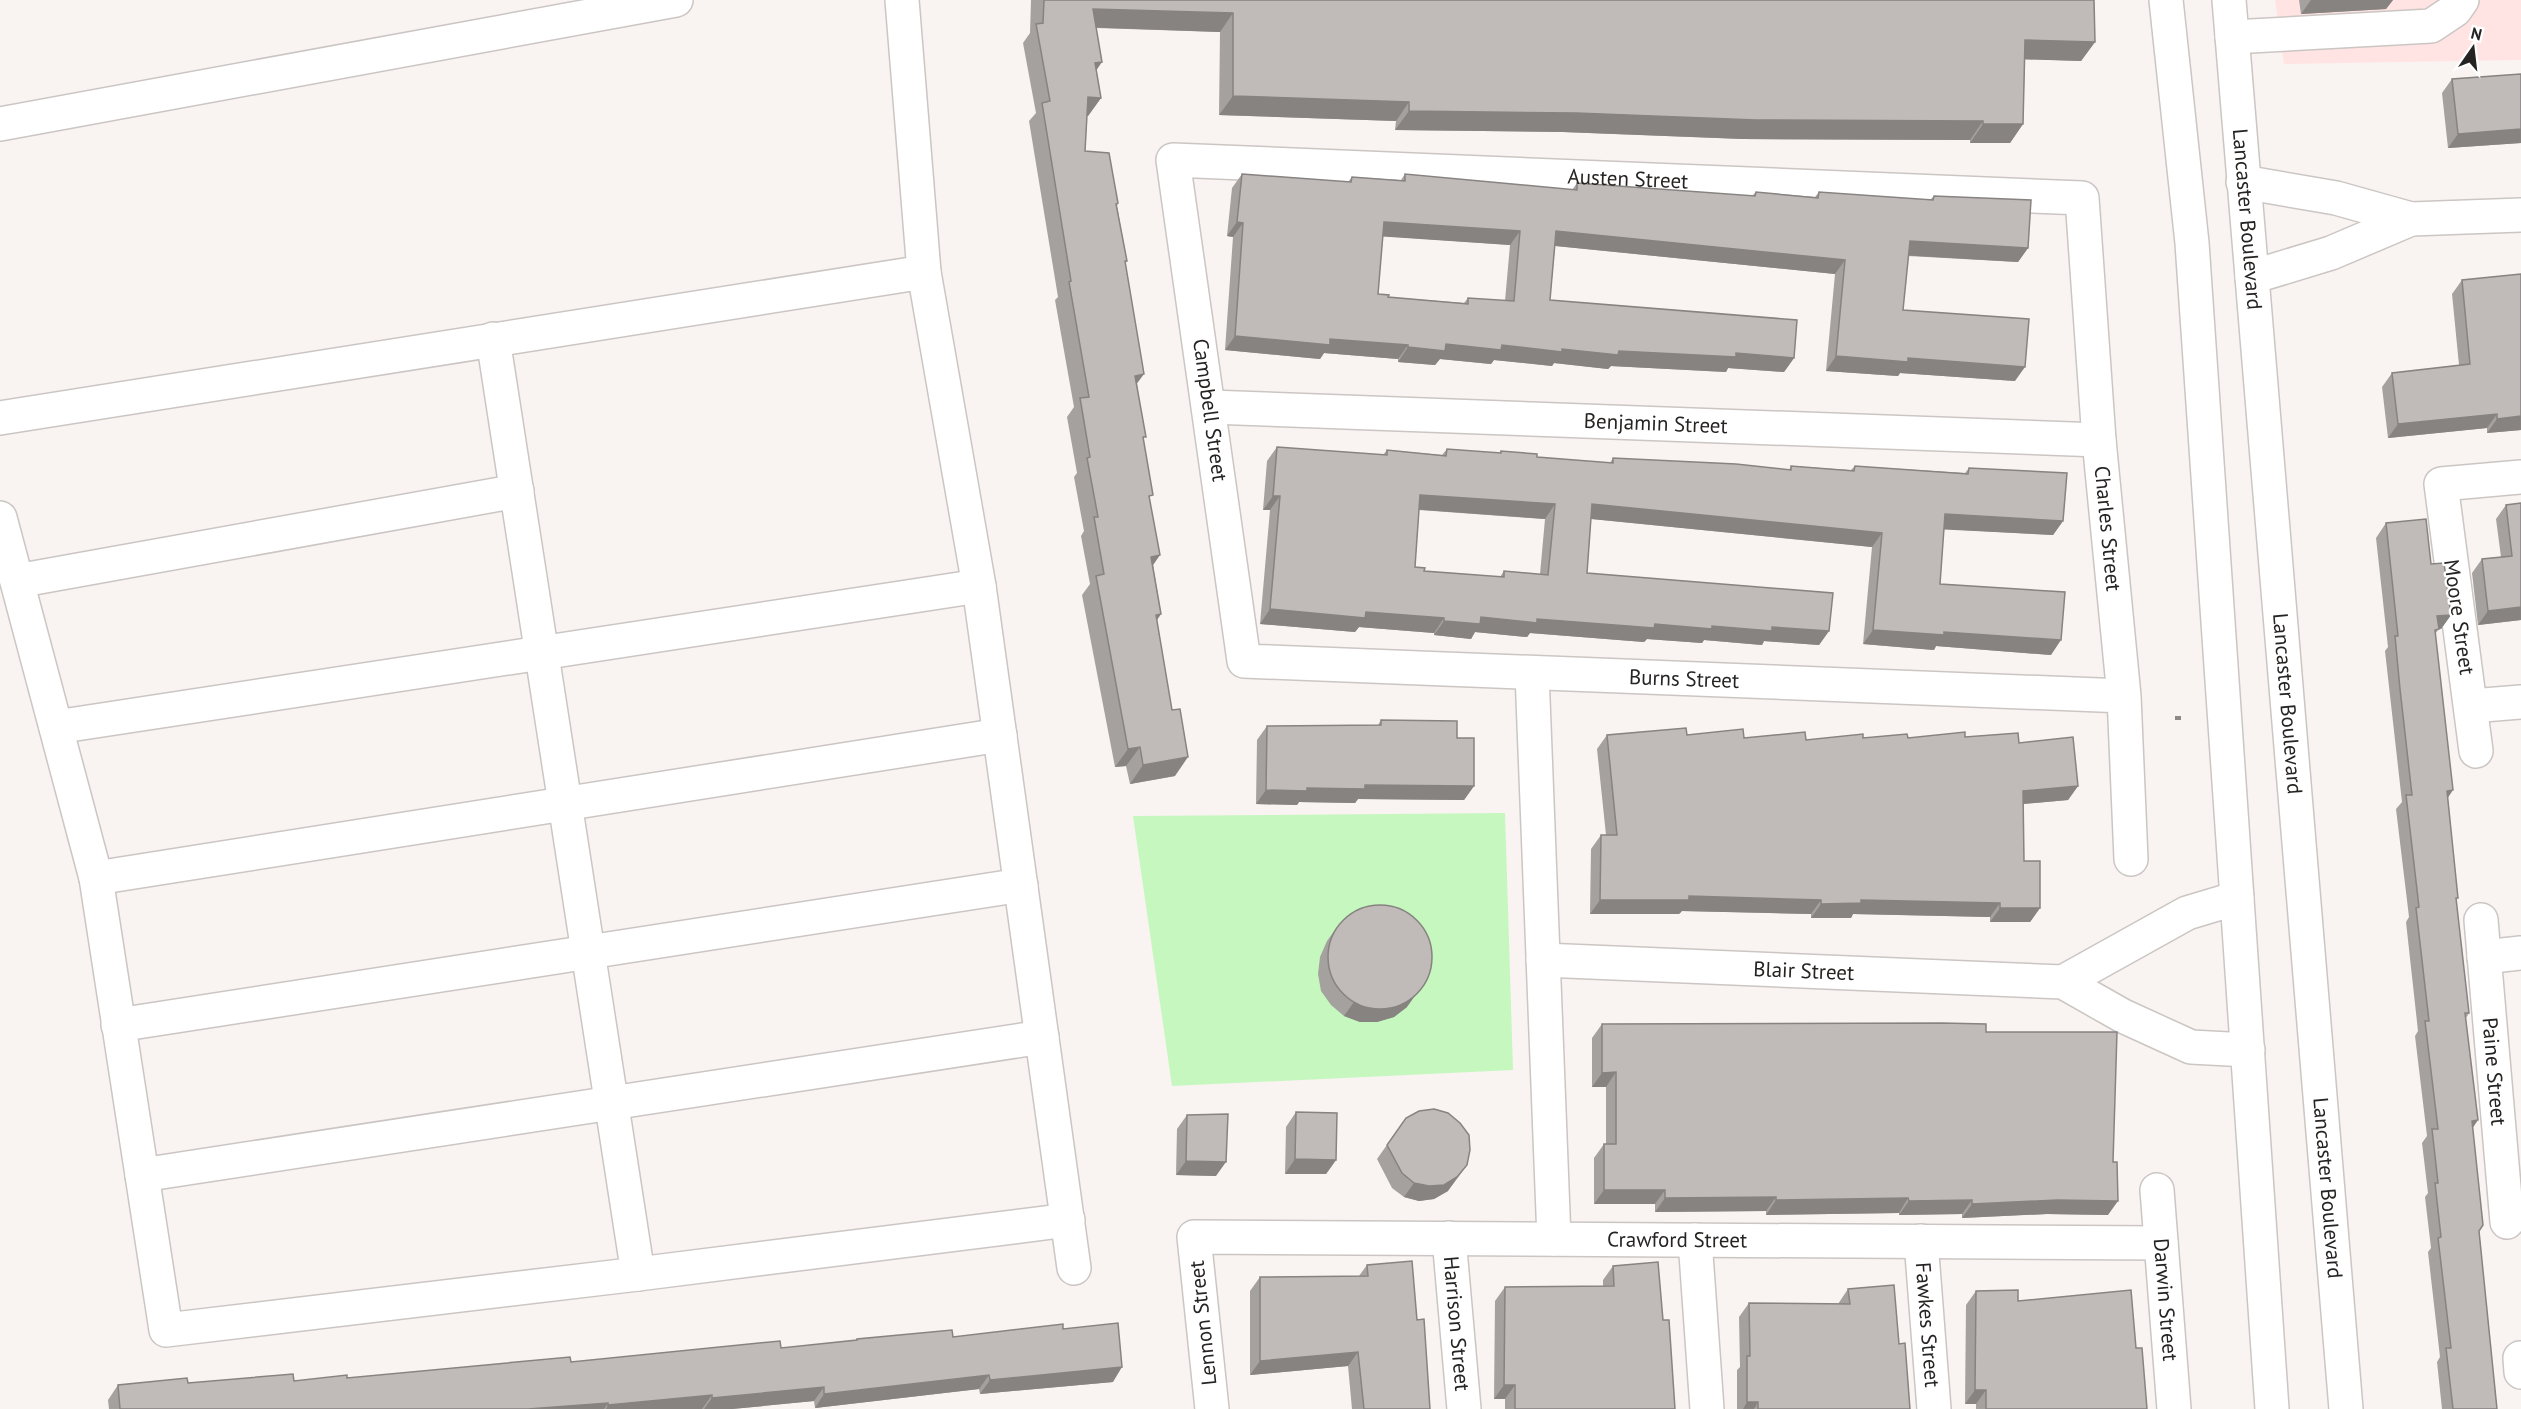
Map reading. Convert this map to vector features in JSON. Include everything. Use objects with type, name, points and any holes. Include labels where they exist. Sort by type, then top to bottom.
[{"type":"street","points":[[0,124],[676,0]]},
{"type":"street","points":[[902,0],[924,272],[979,586],[1074,1268]]},
{"type":"street","points":[[2166,0],[2192,243],[2272,1409]]},
{"type":"street","name":"Lancaster Boulevard","points":[[2229,0],[2346,1409]]},
{"type":"street","points":[[2232,37],[2431,26],[2455,10],[2462,0]]},
{"type":"street","name":"Austen Street","points":[[1173,160],[2082,198]]},
{"type":"street","name":"Campbell Street","points":[[1173,160],[1245,661]]},
{"type":"street","points":[[2243,182],[2336,198],[2411,219],[2521,216]]},
{"type":"street","name":"Charles Street","points":[[2082,198],[2099,441],[2124,696],[2131,859]]},
{"type":"street","points":[[2252,277],[2331,253],[2411,219]]},
{"type":"street","points":[[0,418],[924,272]]},
{"type":"street","points":[[493,339],[638,1274]]},
{"type":"street","name":"Benjamin Street","points":[[1210,407],[2099,441]]},
{"type":"street","name":"Moore Street","points":[[2476,751],[2441,484],[2521,477]]},
{"type":"street","points":[[17,581],[517,491]]},
{"type":"street","points":[[0,518],[96,878],[165,1330],[1068,1220]]},
{"type":"street","points":[[56,727],[979,586]]},
{"type":"street","name":"Burns Street","points":[[1245,661],[2124,696]]},
{"type":"street","points":[[1532,673],[1554,1239]]},
{"type":"street","points":[[2471,706],[2521,702]]},
{"type":"street","points":[[96,878],[999,735]]},
{"type":"street","points":[[118,1025],[1021,885]]},
{"type":"street","points":[[2063,982],[2187,913],[2237,898]]},
{"type":"street","name":"Paine Street","points":[[2481,920],[2513,1184],[2507,1222]]},
{"type":"street","points":[[2484,957],[2521,953]]},
{"type":"street","name":"Blair Street","points":[[1543,960],[2063,982],[2123,1016],[2191,1047],[2248,1050]]},
{"type":"street","points":[[142,1175],[1042,1037]]},
{"type":"street","name":"Darwin Street","points":[[2157,1190],[2174,1409]]},
{"type":"street","name":"Crawford Street","points":[[1194,1236],[2161,1243]]},
{"type":"street","name":"Lennon Street","points":[[1194,1236],[1212,1409]]},
{"type":"street","name":"Harrison Street","points":[[1449,1238],[1464,1409]]},
{"type":"street","points":[[1695,1240],[1707,1409]]},
{"type":"street","name":"Fawkes Street","points":[[1921,1241],[1934,1409]]},
{"type":"shaded area","points":[[2275,0],[2521,0],[2521,60],[2284,64]]},
{"type":"green space","points":[[1505,813],[1513,1070],[1172,1086],[1133,816]]},
{"type":"building","points":[[1044,0],[2094,0],[2095,42],[2025,40],[2023,124],[1983,124],[1983,121],[1756,120],[1576,113],[1409,111],[1409,102],[1233,96],[1233,13],[1093,9],[1102,62],[1095,63],[1101,98],[1088,97],[1085,151],[1109,153],[1118,203],[1116,204],[1144,374],[1135,376],[1153,495],[1149,496],[1160,555],[1151,557],[1161,614],[1156,615],[1172,710],[1180,709],[1188,757],[1143,765],[1140,747],[1128,749],[1096,576],[1104,574],[1094,517],[1098,517],[1087,458],[1090,457],[1080,398],[1089,397],[1042,103],[1050,101],[1036,24],[1043,23]]},
{"type":"building","points":[[2521,74],[2521,129],[2458,134],[2452,79]]},
{"type":"building","points":[[1242,174],[1351,182],[1352,177],[1405,181],[1405,174],[1577,190],[1577,183],[1755,196],[1756,192],[1818,198],[1819,192],[1933,200],[1934,196],[2031,200],[2028,248],[1910,241],[1903,310],[2029,319],[2025,367],[1908,358],[1908,362],[1836,356],[1845,260],[1556,231],[1550,300],[1797,320],[1794,358],[1736,353],[1736,357],[1619,351],[1618,355],[1562,349],[1562,352],[1502,345],[1501,350],[1446,344],[1445,351],[1408,347],[1408,345],[1330,339],[1330,345],[1235,336],[1243,223],[1237,222]],"holes":[[[1384,222],[1520,231],[1514,301],[1468,298],[1468,304],[1388,297],[1389,295],[1378,294]]]},
{"type":"building","points":[[2521,274],[2521,416],[2497,419],[2497,414],[2398,424],[2392,373],[2470,364],[2462,280]]},
{"type":"building","points":[[1277,447],[1387,455],[1387,450],[1446,456],[1447,449],[1501,453],[1501,451],[1537,454],[1537,457],[1613,463],[1613,458],[1736,464],[1791,470],[1791,466],[1854,471],[1855,466],[1968,474],[1969,468],[2067,473],[2063,521],[1945,514],[1940,584],[2065,592],[2061,640],[1873,630],[1882,533],[1592,504],[1587,573],[1833,593],[1829,631],[1772,627],[1772,631],[1712,626],[1712,629],[1655,624],[1654,628],[1537,619],[1537,623],[1481,617],[1480,624],[1444,621],[1444,618],[1366,612],[1365,618],[1270,609],[1280,496],[1273,496]],"holes":[[[1420,495],[1555,504],[1548,575],[1504,571],[1504,577],[1424,571],[1425,568],[1415,567]]]},
{"type":"building","points":[[2521,503],[2521,607],[2488,611],[2482,559],[2512,556],[2506,505]]},
{"type":"building","points":[[2426,519],[2431,564],[2444,563],[2451,615],[2437,616],[2439,629],[2435,630],[2453,790],[2447,791],[2469,1013],[2465,1013],[2478,1120],[2472,1121],[2483,1225],[2479,1231],[2497,1409],[2453,1409],[2446,1348],[2451,1348],[2438,1238],[2441,1237],[2432,1129],[2438,1129],[2425,1021],[2429,1021],[2406,795],[2412,795],[2400,689],[2395,636],[2398,636],[2386,523]]},
{"type":"building","points":[[1381,720],[1457,721],[1457,738],[1474,738],[1474,786],[1365,785],[1365,789],[1266,790],[1267,726],[1381,725]]},
{"type":"building","points":[[1686,728],[1687,735],[1743,729],[1744,738],[1805,732],[1806,740],[1863,734],[1863,738],[1907,734],[1908,738],[1965,732],[1965,737],[2018,733],[2019,743],[2073,737],[2078,786],[2023,791],[2024,861],[2040,861],[2040,908],[2000,908],[2000,903],[1861,900],[1861,903],[1821,904],[1821,900],[1689,896],[1689,900],[1600,900],[1601,835],[1617,835],[1607,735]]},
{"type":"building","points":[[1380,905],[1400,909],[1417,920],[1428,937],[1432,957],[1428,977],[1417,994],[1400,1005],[1380,1009],[1360,1005],[1343,994],[1332,977],[1328,957],[1332,937],[1343,920],[1360,909]]},
{"type":"building","points":[[1602,1024],[1986,1024],[1986,1032],[2117,1032],[2113,1162],[2117,1162],[2118,1201],[2057,1200],[1972,1204],[1972,1200],[1909,1201],[1908,1198],[1776,1200],[1776,1197],[1665,1198],[1665,1190],[1604,1190],[1604,1144],[1616,1144],[1616,1072],[1602,1073]]},
{"type":"building","points":[[1434,1109],[1448,1113],[1460,1123],[1469,1135],[1470,1150],[1467,1165],[1457,1177],[1444,1185],[1429,1186],[1414,1183],[1402,1173],[1387,1145],[1406,1118],[1419,1111]]},
{"type":"building","points":[[1296,1112],[1337,1113],[1336,1160],[1295,1159]]},
{"type":"building","points":[[1228,1114],[1226,1162],[1186,1161],[1187,1115]]},
{"type":"building","points":[[1412,1261],[1417,1320],[1424,1319],[1430,1409],[1364,1409],[1358,1352],[1260,1361],[1260,1277],[1368,1276],[1367,1265]]},
{"type":"building","points":[[1658,1262],[1663,1320],[1669,1320],[1675,1409],[1515,1409],[1515,1385],[1504,1385],[1505,1287],[1614,1286],[1613,1266]]},
{"type":"building","points":[[1894,1285],[1899,1344],[1905,1343],[1910,1409],[1758,1409],[1758,1402],[1747,1402],[1747,1356],[1750,1356],[1749,1303],[1850,1304],[1848,1289]]},
{"type":"building","points":[[2018,1290],[2018,1301],[2131,1290],[2136,1348],[2142,1348],[2147,1409],[1986,1409],[1986,1390],[1975,1390],[1976,1291]]},
{"type":"building","points":[[1118,1323],[1122,1367],[990,1380],[989,1375],[824,1394],[824,1387],[712,1398],[712,1395],[608,1405],[608,1403],[528,1409],[120,1409],[118,1385],[187,1378],[188,1383],[293,1374],[294,1381],[347,1375],[347,1378],[570,1357],[571,1362],[780,1341],[781,1348],[952,1330],[953,1337],[1063,1324],[1063,1329]]}]
